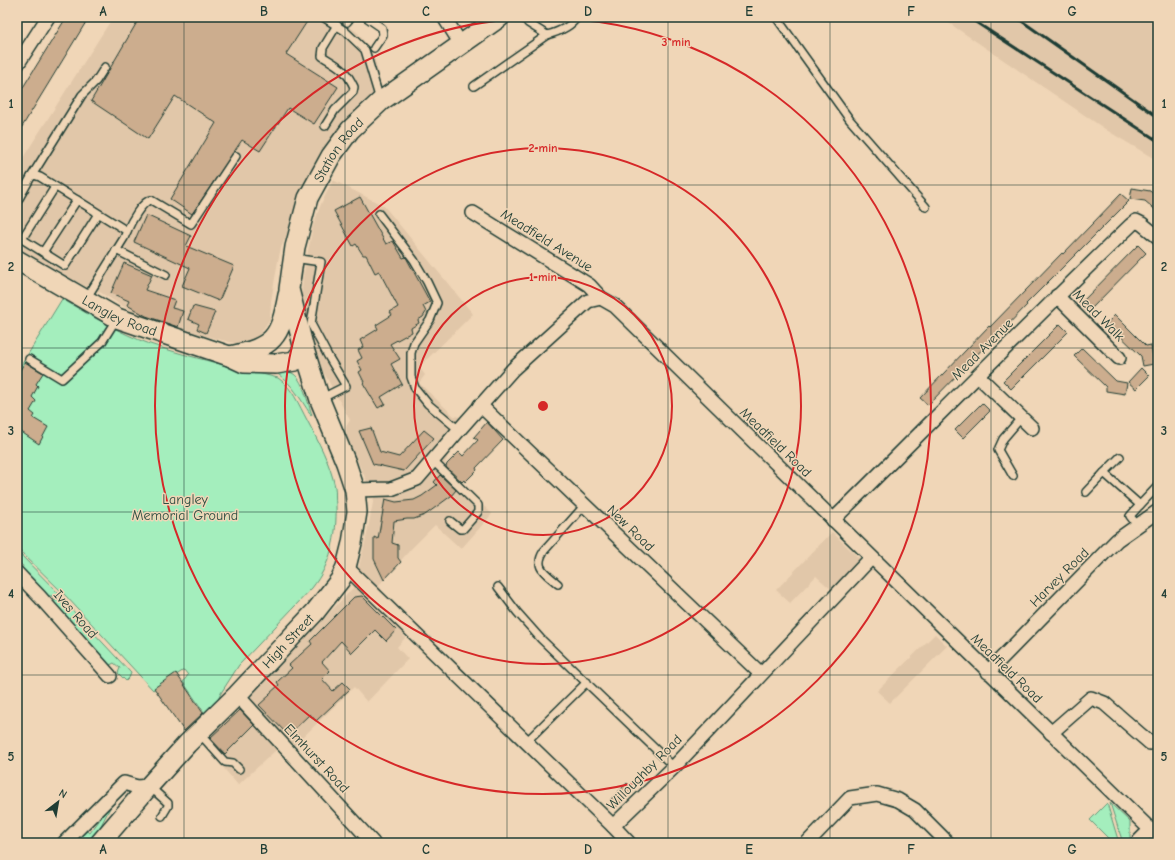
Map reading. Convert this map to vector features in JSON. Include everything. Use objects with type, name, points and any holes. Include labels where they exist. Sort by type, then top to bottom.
[{"type":"main road","name":"Station Road","points":[[297,353],[289,289],[293,258],[308,198],[330,156],[350,130],[381,101],[500,17]]},
{"type":"main road","name":"Langley Road","points":[[17,260],[117,318],[229,356],[245,357],[297,353]]},
{"type":"main road","points":[[229,356],[258,348],[273,338],[284,319],[289,289]]},
{"type":"main road","points":[[284,319],[297,353]]},
{"type":"main road","name":"High Street","points":[[100,843],[113,828],[143,786],[237,695],[315,612],[340,580],[346,567],[357,512],[355,490],[346,463],[320,400],[297,353]]},
{"type":"main road","name":"High Street","points":[[297,353],[317,417],[346,463]]},
{"type":"street","points":[[444,17],[461,44]]},
{"type":"street","points":[[17,66],[43,19]]},
{"type":"street","name":"Meadfield Avenue","points":[[472,213],[589,285],[601,298]]},
{"type":"street","name":"Mead Avenue","points":[[833,520],[1057,296],[1136,221],[1158,237]]},
{"type":"street","name":"Mead Walk","points":[[1057,296],[1119,358]]},
{"type":"street","points":[[355,490],[391,489],[417,480],[480,405],[513,369],[588,301],[601,298]]},
{"type":"street","name":"Meadfield Road","points":[[601,298],[615,306],[1154,834]]},
{"type":"street","points":[[978,376],[1032,428]]},
{"type":"street","name":"New Road","points":[[480,405],[761,674]]},
{"type":"street","name":"Harvey Road","points":[[988,672],[1118,540],[1158,511]]},
{"type":"street","name":"Willoughby Road","points":[[346,567],[613,826],[674,767],[871,558]]},
{"type":"street","name":"Ives Road","points":[[18,578],[108,671]]},
{"type":"street","name":"Elmhurst Road","points":[[237,695],[373,843]]},
{"type":"street","points":[[1051,733],[1091,698],[1104,703],[1154,744]]},
{"type":"street","points":[[64,843],[124,783],[143,786]]},
{"type":"street","points":[[807,843],[850,798],[877,794],[898,800],[915,810],[948,843]]},
{"type":"street","points":[[613,826],[629,843]]},
{"type":"street","points":[[1137,843],[1154,834]]},
{"type":"lane","points":[[323,17],[345,31],[364,50],[381,101]]},
{"type":"lane","points":[[366,17],[382,28],[383,35],[374,48]]},
{"type":"lane","points":[[524,17],[528,23],[547,35]]},
{"type":"lane","points":[[474,86],[547,35],[558,32],[574,22],[577,17]]},
{"type":"lane","points":[[776,17],[850,120],[926,207]]},
{"type":"lane","points":[[325,126],[335,110],[353,92],[354,87],[348,74],[344,70],[322,56],[323,48],[336,25]]},
{"type":"lane","points":[[17,202],[31,176],[82,95],[96,81],[105,67]]},
{"type":"lane","points":[[86,300],[142,206],[146,202],[151,200],[191,224],[236,156]]},
{"type":"lane","points":[[31,176],[34,175],[40,177],[127,231]]},
{"type":"lane","points":[[55,187],[22,239],[65,266],[98,214]]},
{"type":"lane","points":[[43,252],[77,200]]},
{"type":"lane","points":[[379,214],[414,260],[427,282],[437,304],[430,320],[414,343],[411,353],[411,377],[415,388],[428,404],[459,430]]},
{"type":"lane","points":[[116,250],[166,275]]},
{"type":"lane","points":[[293,258],[321,262],[313,308],[312,324],[328,356],[346,386],[320,400]]},
{"type":"lane","points":[[29,359],[62,379],[102,342],[117,318]]},
{"type":"lane","points":[[1013,476],[998,450],[1002,439],[1021,418]]},
{"type":"lane","points":[[1086,492],[1120,457]]},
{"type":"lane","points":[[433,461],[478,505],[478,512],[463,529],[460,529],[450,521]]},
{"type":"lane","points":[[1104,473],[1140,505]]},
{"type":"lane","points":[[1137,525],[1130,516],[1158,486]]},
{"type":"lane","points":[[558,584],[540,567],[540,559],[544,551],[584,506]]},
{"type":"lane","points":[[498,587],[517,612],[541,639],[674,767]]},
{"type":"lane","points":[[526,742],[587,682]]},
{"type":"lane","points":[[198,733],[225,762],[233,763],[239,769]]},
{"type":"lane","points":[[143,786],[168,802],[168,806],[162,816]]},
{"type":"shaded area","points":[[113,17],[337,17],[358,33],[370,49],[376,63],[381,87],[387,90],[295,215],[281,248],[271,301],[270,319],[260,334],[253,341],[242,345],[149,322],[95,289],[95,291],[49,268],[17,249],[17,167]]},
{"type":"shaded area","points":[[940,17],[1158,17],[1158,161],[1108,131]]},
{"type":"shaded area","points":[[333,180],[384,206],[473,314],[419,367],[425,375],[419,383],[454,416],[461,417],[444,467],[492,514],[461,549],[435,525],[379,585],[405,638],[397,647],[408,659],[367,702],[354,687],[296,744],[275,751],[238,785],[200,741],[260,686],[354,587],[374,497],[346,436],[346,427],[350,420],[324,373],[317,368],[300,311],[303,277],[313,226],[321,204]]},
{"type":"shaded area","points":[[832,532],[862,561],[833,591],[816,576],[790,603],[776,590]]},
{"type":"shaded area","points":[[935,634],[947,646],[890,703],[877,691]]},
{"type":"green space","name":"Langley Memorial Ground","points":[[62,299],[138,340],[197,358],[278,378],[287,386],[295,397],[330,469],[335,489],[336,516],[332,549],[324,569],[312,588],[239,665],[221,693],[208,718],[183,682],[188,675],[184,670],[153,690],[65,595],[17,548],[17,372]]},
{"type":"green space","points":[[280,369],[291,372],[299,380],[305,392],[312,415],[287,381],[275,372]]},
{"type":"green space","points":[[17,551],[61,596],[43,596],[21,570],[23,566],[17,560]]},
{"type":"green space","points":[[63,600],[131,673],[126,681],[118,673],[120,668],[114,663],[110,665],[106,663],[48,601]]},
{"type":"green space","points":[[113,802],[92,843],[81,843],[82,842],[76,837],[83,829],[90,833],[104,814],[101,809]]},
{"type":"green space","points":[[1107,803],[1119,843],[1113,843],[1090,820]]},
{"type":"green space","points":[[1110,803],[1130,822],[1130,841],[1128,843],[1123,843]]},
{"type":"building","points":[[69,17],[89,17],[17,135],[17,97],[64,21],[65,22]]},
{"type":"building","points":[[140,17],[310,17],[286,54],[338,87],[314,124],[288,108],[260,151],[242,140],[192,214],[170,199],[216,123],[175,96],[148,139],[91,101]]},
{"type":"building","points":[[1132,188],[1150,191],[1158,198],[1158,212],[1145,201],[1130,199]]},
{"type":"building","points":[[1121,194],[1129,201],[1026,304],[1027,305],[1000,333],[999,332],[928,405],[920,398],[989,326],[990,327],[1062,253],[1063,254]]},
{"type":"building","points":[[360,197],[386,244],[393,241],[403,258],[406,257],[430,302],[423,306],[426,312],[423,317],[418,320],[419,323],[411,328],[412,332],[390,344],[400,359],[391,364],[402,384],[381,397],[385,404],[378,408],[363,383],[364,382],[359,372],[362,370],[357,361],[362,358],[358,350],[363,347],[360,340],[378,329],[376,325],[392,315],[390,312],[398,307],[379,271],[375,273],[366,255],[363,255],[356,244],[353,246],[334,211]]},
{"type":"building","points":[[146,215],[191,236],[186,246],[234,266],[219,301],[182,286],[190,268],[134,242]]},
{"type":"building","points":[[1138,245],[1146,253],[1090,310],[1082,302]]},
{"type":"building","points":[[124,263],[152,275],[145,290],[175,300],[172,308],[183,311],[178,327],[146,316],[127,305],[129,301],[111,293]]},
{"type":"building","points":[[193,306],[215,312],[206,333],[197,329],[199,324],[188,319]]},
{"type":"building","points":[[1115,315],[1146,346],[1151,345],[1154,364],[1143,366],[1141,356],[1107,323]]},
{"type":"building","points":[[1060,324],[1068,332],[1011,389],[1003,381]]},
{"type":"building","points":[[1082,348],[1116,381],[1127,383],[1125,394],[1106,391],[1106,387],[1074,356]]},
{"type":"building","points":[[25,362],[43,373],[36,384],[38,386],[32,397],[36,401],[30,411],[35,415],[33,418],[48,427],[39,444],[17,429],[17,375]]},
{"type":"building","points":[[1141,368],[1149,376],[1136,389],[1128,382]]},
{"type":"building","points":[[982,403],[990,411],[963,438],[955,430]]},
{"type":"building","points":[[487,422],[503,440],[476,468],[477,470],[465,482],[464,480],[462,482],[446,467],[447,464],[459,452],[463,456],[478,440],[474,437]]},
{"type":"building","points":[[371,428],[380,452],[399,457],[424,430],[434,438],[404,471],[373,464],[359,431]]},
{"type":"building","points":[[440,475],[456,490],[451,496],[425,515],[414,519],[394,521],[392,543],[398,545],[398,558],[401,562],[384,580],[374,559],[374,537],[378,539],[385,499],[396,502],[414,500],[437,485],[434,482]]},
{"type":"building","points":[[362,596],[396,630],[386,641],[375,630],[352,653],[341,641],[322,662],[330,671],[322,679],[333,691],[343,682],[350,689],[316,721],[310,714],[288,735],[259,705],[279,685],[277,682],[292,668],[289,665],[312,644],[310,641],[354,597]]},
{"type":"building","points":[[176,673],[203,713],[184,731],[154,688]]},
{"type":"building","points":[[240,710],[254,725],[225,754],[210,738]]},
{"type":"building","points":[[627,783],[633,790],[616,807],[610,800]]},
{"type":"railway","points":[[968,17],[1158,141]]},
{"type":"railway","points":[[1016,17],[1158,117]]}]
